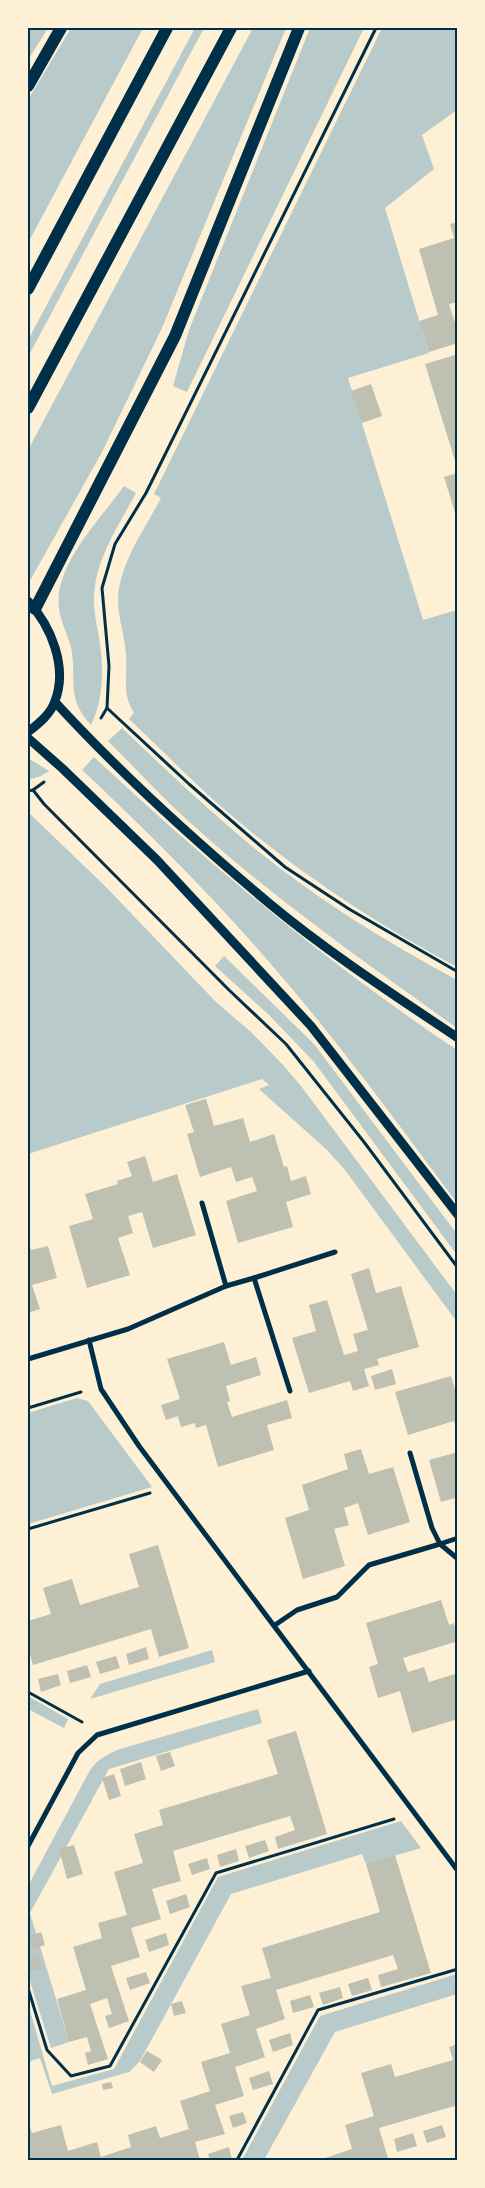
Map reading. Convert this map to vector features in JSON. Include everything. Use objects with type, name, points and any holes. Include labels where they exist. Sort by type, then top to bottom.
[{"type":"main road","points":[[28,86],[61,28]]},
{"type":"main road","points":[[28,289],[167,28]]},
{"type":"main road","points":[[28,408],[231,28]]},
{"type":"main road","points":[[32,605],[175,336],[299,28]]},
{"type":"street","points":[[28,732],[43,720],[55,702],[60,675],[58,660],[50,635],[32,605]]},
{"type":"street","points":[[55,702],[88,737],[271,904],[371,979],[458,1038]]},
{"type":"street","points":[[28,738],[63,769],[157,860],[311,1026],[458,1214]]},
{"type":"street","points":[[202,1203],[226,1286]]},
{"type":"street","points":[[28,1359],[128,1329],[226,1286],[335,1252]]},
{"type":"street","points":[[254,1278],[290,1391]]},
{"type":"street","points":[[89,1340],[101,1389],[170,1488],[275,1625],[458,1871]]},
{"type":"street","points":[[410,1454],[432,1528],[440,1544],[458,1558]]},
{"type":"street","points":[[275,1625],[297,1610],[336,1597],[369,1565],[458,1538]]},
{"type":"street","points":[[28,1846],[78,1753],[97,1735],[309,1671]]},
{"type":"path","points":[[88,737],[107,708],[109,666],[102,588],[115,544],[146,493],[376,28]]},
{"type":"path","points":[[107,708],[189,784],[285,867],[348,909],[458,972]]},
{"type":"path","points":[[28,790],[32,790],[63,769]]},
{"type":"path","points":[[32,790],[229,990],[286,1044],[364,1142],[458,1268]]},
{"type":"path","points":[[28,1408],[75,1393],[101,1389]]},
{"type":"path","points":[[28,1529],[170,1488]]},
{"type":"path","points":[[28,1692],[83,1723],[97,1735]]},
{"type":"path","points":[[28,1988],[47,2050],[71,2076],[110,2066],[216,1873],[395,1818],[411,1808]]},
{"type":"path","points":[[237,2160],[318,2010],[458,1969]]},
{"type":"shaded area","points":[[28,28],[48,28],[28,60]]},
{"type":"shaded area","points":[[71,28],[143,28],[28,243],[28,100]]},
{"type":"shaded area","points":[[195,28],[204,28],[28,357],[28,340]]},
{"type":"shaded area","points":[[253,28],[286,28],[162,328],[102,452],[31,579],[28,576],[28,450]]},
{"type":"shaded area","points":[[310,28],[364,28],[187,392],[173,386],[189,330]]},
{"type":"shaded area","points":[[382,28],[457,28],[457,110],[422,135],[434,169],[385,208],[429,353],[348,378],[423,620],[457,610],[457,967],[363,912],[273,849],[217,803],[129,719],[134,713],[126,691],[125,647],[118,607],[119,586],[128,560],[161,498],[154,494]]},
{"type":"shaded area","points":[[124,486],[136,493],[108,545],[95,586],[94,610],[101,649],[102,683],[101,694],[91,725],[83,716],[75,699],[72,653],[60,615],[59,593],[63,576],[80,544]]},
{"type":"shaded area","points":[[122,728],[220,819],[278,867],[352,919],[404,951],[457,980],[457,1028],[308,920],[201,832],[167,801],[108,741]]},
{"type":"shaded area","points":[[94,757],[181,836],[270,911],[361,983],[457,1050],[457,1203],[343,1051],[277,971],[196,882],[82,770]]},
{"type":"shaded area","points":[[28,758],[49,771],[28,780]]},
{"type":"shaded area","points":[[28,812],[104,885],[216,1002],[251,1032],[301,1086],[457,1295],[457,1322],[345,1170],[327,1150],[259,1089],[269,1085],[262,1079],[28,1154]]},
{"type":"shaded area","points":[[224,956],[314,1044],[457,1234],[457,1255],[314,1062],[269,1015],[215,966]]},
{"type":"shaded area","points":[[77,1398],[88,1401],[152,1487],[28,1524],[28,1413]]},
{"type":"shaded area","points":[[212,1650],[215,1662],[90,1699],[100,1684]]},
{"type":"shaded area","points":[[28,1696],[68,1719],[64,1728],[28,1709]]},
{"type":"shaded area","points":[[258,1709],[262,1723],[109,1769],[30,1913],[69,2042],[51,2048],[28,1975],[28,1886],[89,1772],[102,1758],[120,1749]]},
{"type":"shaded area","points":[[401,1821],[421,1848],[366,1864],[362,1854],[231,1894],[140,2061],[129,2072],[52,2094],[40,2058],[28,2062],[28,2004],[52,2086],[114,2069],[218,1877]]},
{"type":"shaded area","points":[[457,1974],[457,1994],[335,2032],[264,2160],[242,2160],[320,2016]]},
{"type":"building","points":[[458,222],[458,302],[449,304],[458,332],[458,343],[429,352],[419,321],[438,315],[419,249],[454,238],[450,224]]},
{"type":"building","points":[[458,354],[458,467],[457,467],[425,364]]},
{"type":"building","points":[[371,384],[382,416],[362,423],[351,391]]},
{"type":"building","points":[[458,473],[458,519],[457,519],[444,477]]},
{"type":"building","points":[[206,1099],[214,1126],[243,1118],[250,1142],[274,1134],[284,1167],[287,1166],[291,1181],[306,1176],[311,1194],[286,1202],[293,1227],[238,1243],[226,1201],[257,1191],[252,1177],[236,1182],[231,1167],[200,1177],[187,1134],[194,1132],[185,1105]]},
{"type":"building","points":[[145,1156],[153,1182],[177,1174],[196,1235],[153,1248],[142,1212],[128,1216],[133,1233],[118,1238],[130,1275],[87,1288],[69,1226],[93,1219],[85,1194],[118,1184],[117,1181],[132,1176],[127,1162]]},
{"type":"building","points":[[28,1239],[31,1250],[48,1246],[57,1278],[32,1285],[40,1309],[28,1313]]},
{"type":"building","points":[[369,1268],[376,1293],[401,1286],[419,1347],[377,1359],[379,1365],[364,1369],[369,1386],[353,1391],[350,1381],[309,1393],[292,1338],[316,1331],[309,1305],[327,1300],[344,1355],[358,1351],[353,1334],[368,1330],[351,1274]]},
{"type":"building","points":[[224,1342],[231,1365],[256,1357],[261,1375],[226,1386],[230,1401],[227,1402],[232,1417],[287,1400],[292,1418],[267,1425],[274,1450],[218,1467],[206,1425],[196,1428],[195,1423],[181,1427],[178,1416],[166,1420],[161,1405],[180,1399],[167,1359]]},
{"type":"building","points":[[392,1369],[396,1384],[375,1390],[371,1376]]},
{"type":"building","points":[[451,1376],[458,1399],[458,1433],[454,1421],[408,1435],[395,1392]]},
{"type":"building","points":[[361,1449],[369,1474],[393,1467],[410,1522],[368,1535],[358,1503],[344,1508],[349,1525],[334,1529],[345,1566],[303,1579],[285,1518],[309,1510],[302,1485],[348,1469],[344,1454]]},
{"type":"building","points":[[458,1452],[458,1497],[441,1502],[429,1460]]},
{"type":"building","points":[[158,1545],[189,1648],[159,1657],[151,1629],[33,1665],[28,1647],[28,1621],[51,1614],[43,1588],[72,1579],[80,1605],[139,1587],[129,1554]]},
{"type":"building","points":[[441,1600],[449,1625],[454,1623],[458,1641],[403,1658],[408,1672],[424,1667],[429,1682],[458,1673],[458,1719],[412,1733],[400,1691],[378,1698],[369,1667],[378,1664],[366,1623]]},
{"type":"building","points":[[146,1647],[149,1659],[129,1665],[126,1654]]},
{"type":"building","points":[[116,1656],[120,1668],[100,1674],[96,1662]]},
{"type":"building","points":[[87,1665],[91,1677],[70,1683],[67,1671]]},
{"type":"building","points":[[58,1674],[61,1685],[41,1692],[38,1679]]},
{"type":"building","points":[[296,1731],[327,1834],[278,1849],[275,1837],[295,1830],[290,1816],[173,1851],[181,1881],[152,1889],[161,1919],[131,1928],[140,1957],[111,1966],[129,2021],[109,2028],[105,2016],[112,2014],[107,1998],[90,2004],[108,2059],[88,2065],[85,2053],[91,2051],[87,2037],[69,2042],[57,1999],[86,1990],[73,1947],[102,1938],[98,1923],[127,1915],[114,1872],[143,1863],[134,1834],[163,1825],[159,1810],[278,1774],[267,1740]]},
{"type":"building","points":[[170,1752],[175,1766],[161,1771],[156,1756]]},
{"type":"building","points":[[141,1762],[146,1779],[125,1786],[120,1769]]},
{"type":"building","points":[[114,1774],[121,1796],[109,1800],[102,1778]]},
{"type":"building","points":[[265,1840],[269,1851],[249,1858],[245,1846]]},
{"type":"building","points":[[74,1845],[83,1874],[67,1879],[59,1849]]},
{"type":"building","points":[[236,1849],[239,1861],[220,1867],[217,1855]]},
{"type":"building","points":[[395,1855],[431,1973],[381,1987],[378,1975],[398,1969],[393,1955],[276,1990],[285,2019],[256,2029],[265,2057],[235,2067],[244,2096],[215,2105],[225,2134],[195,2142],[200,2160],[39,2160],[38,2158],[28,2160],[28,2121],[32,2133],[61,2125],[68,2151],[97,2142],[101,2157],[131,2147],[128,2135],[156,2126],[160,2138],[189,2129],[180,2101],[210,2091],[201,2062],[230,2053],[221,2024],[250,2015],[241,1986],[271,1978],[262,1948],[380,1912],[366,1864]]},
{"type":"building","points":[[207,1858],[210,1869],[192,1875],[188,1864]]},
{"type":"building","points":[[186,1894],[190,1907],[170,1914],[166,1901]]},
{"type":"building","points":[[41,1932],[45,1945],[32,1949],[29,1936]]},
{"type":"building","points":[[166,1933],[169,1945],[149,1952],[145,1940]]},
{"type":"building","points":[[38,1955],[42,1968],[29,1972],[28,1958]]},
{"type":"building","points":[[146,1972],[150,1983],[130,1990],[126,1978]]},
{"type":"building","points":[[368,1978],[372,1990],[352,1996],[348,1984]]},
{"type":"building","points":[[340,1987],[343,1998],[323,2005],[319,1993]]},
{"type":"building","points":[[310,1995],[314,2007],[293,2013],[290,2001]]},
{"type":"building","points":[[182,2001],[186,2013],[174,2016],[171,2004]]},
{"type":"building","points":[[290,2033],[293,2045],[273,2052],[269,2040]]},
{"type":"building","points":[[458,2044],[458,2105],[379,2128],[388,2158],[379,2160],[322,2159],[352,2149],[345,2125],[374,2116],[361,2073],[391,2064],[395,2077],[453,2060],[449,2047]]},
{"type":"building","points":[[147,2051],[162,2060],[154,2072],[140,2062]]},
{"type":"building","points":[[269,2071],[273,2084],[253,2090],[249,2078]]},
{"type":"building","points":[[111,2082],[113,2088],[103,2090],[102,2084]]},
{"type":"building","points":[[243,2112],[247,2123],[233,2128],[229,2116]]},
{"type":"building","points":[[442,2125],[446,2137],[427,2143],[423,2131]]},
{"type":"building","points":[[413,2133],[417,2146],[397,2152],[394,2139]]},
{"type":"building","points":[[229,2147],[232,2160],[210,2160],[208,2154]]}]
